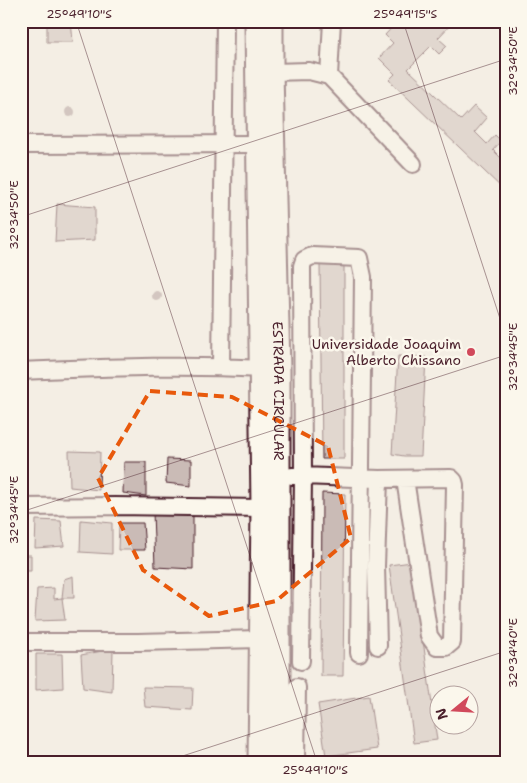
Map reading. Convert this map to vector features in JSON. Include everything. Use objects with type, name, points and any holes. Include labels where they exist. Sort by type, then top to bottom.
[{"type":"main road","points":[[256,21],[262,508],[259,762]]},
{"type":"main road","name":"ESTRADA CIRCULAR","points":[[272,21],[279,370],[279,762]]},
{"type":"street","points":[[221,367],[226,21]]},
{"type":"street","points":[[328,76],[332,21]]},
{"type":"street","points":[[272,72],[309,71],[328,76],[413,164]]},
{"type":"street","points":[[21,145],[258,144]]},
{"type":"street","points":[[301,661],[302,266],[304,260],[312,256],[359,258],[364,277],[359,653]]},
{"type":"street","points":[[21,371],[221,367],[260,369]]},
{"type":"street","points":[[279,477],[451,478],[454,481],[452,642],[446,647],[436,647],[430,636],[405,479]]},
{"type":"street","points":[[378,479],[376,566],[378,646]]},
{"type":"street","points":[[21,507],[262,508]]},
{"type":"street","points":[[21,642],[260,639]]},
{"type":"street","points":[[296,762],[297,687]]},
{"type":"highlighted area","points":[[150,391],[232,397],[328,446],[351,538],[276,601],[209,616],[143,570],[98,478]]},
{"type":"building","points":[[47,21],[71,21],[73,42],[47,42]]},
{"type":"building","points":[[398,21],[454,21],[438,38],[447,46],[439,54],[431,46],[408,69],[461,120],[474,106],[487,118],[475,132],[487,144],[495,135],[501,141],[493,150],[506,163],[506,192],[389,80],[395,74],[379,58],[393,43],[385,35]]},
{"type":"building","points":[[57,204],[95,207],[95,240],[55,242]]},
{"type":"building","points":[[320,263],[344,265],[344,459],[322,459]]},
{"type":"building","points":[[398,356],[426,357],[421,456],[392,454]]},
{"type":"building","points":[[69,451],[100,452],[99,490],[70,487]]},
{"type":"building","points":[[167,459],[191,460],[191,486],[166,483]]},
{"type":"building","points":[[124,462],[146,462],[146,496],[123,493]]},
{"type":"building","points":[[322,493],[345,494],[343,676],[321,676]]},
{"type":"building","points":[[153,512],[193,516],[193,569],[155,567]]},
{"type":"building","points":[[36,520],[61,521],[64,546],[35,548]]},
{"type":"building","points":[[81,520],[112,523],[112,554],[80,552]]},
{"type":"building","points":[[119,523],[143,523],[145,550],[118,550]]},
{"type":"building","points":[[21,555],[31,555],[31,571],[21,571]]},
{"type":"building","points":[[412,562],[430,690],[430,736],[436,736],[437,740],[414,743],[389,565]]},
{"type":"building","points":[[73,576],[74,598],[62,598],[64,579]]},
{"type":"building","points":[[54,588],[54,599],[62,598],[65,620],[35,621],[37,589]]},
{"type":"building","points":[[113,649],[112,692],[83,688],[81,655]]},
{"type":"building","points":[[36,654],[62,654],[63,688],[36,690]]},
{"type":"building","points":[[143,687],[193,688],[192,710],[145,707]]},
{"type":"building","points":[[369,696],[377,749],[326,756],[318,704]]},
{"type":"place","name":"Universidade Joaquim Alberto Chissano","points":[[471,352]]}]
